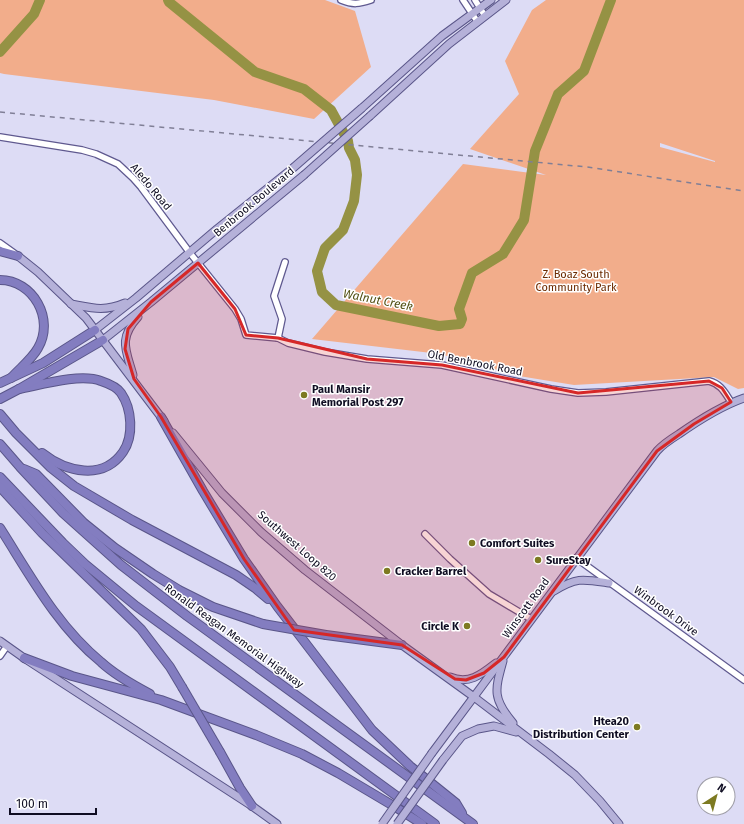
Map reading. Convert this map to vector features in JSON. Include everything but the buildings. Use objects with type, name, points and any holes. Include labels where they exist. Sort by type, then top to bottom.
[{"type":"highway","points":[[0,251],[18,256]]},
{"type":"highway","points":[[0,280],[7,280],[19,284],[29,290],[37,301],[42,312],[44,323],[43,336],[38,347],[11,378]]},
{"type":"highway","name":"Benbrook Boulevard","points":[[1,383],[43,363],[95,330]]},
{"type":"highway","name":"Benbrook Boulevard","points":[[0,399],[103,340]]},
{"type":"highway","points":[[16,434],[27,440],[50,459],[66,467],[88,471],[107,466],[116,460],[124,451],[130,426],[130,416],[126,402],[120,392],[113,386],[100,380],[87,378],[72,379],[19,389]]},
{"type":"highway","points":[[0,414],[16,434],[50,467],[74,486],[132,520],[236,575],[277,606]]},
{"type":"highway","points":[[161,417],[244,559],[277,606],[372,730],[406,762],[456,803],[470,821]]},
{"type":"highway","name":"Ronald Reagan Memorial Highway","points":[[0,444],[63,513],[121,565],[150,588],[470,821]]},
{"type":"highway","points":[[20,467],[36,474],[84,523],[115,548],[178,590],[214,607],[263,624],[326,635],[402,645]]},
{"type":"highway","points":[[0,477],[85,564],[136,606],[435,824]]},
{"type":"highway","points":[[0,487],[42,533],[137,625],[170,667],[252,806]]},
{"type":"highway","points":[[0,528],[48,604],[82,645],[101,663],[132,684],[161,700]]},
{"type":"highway","points":[[24,658],[72,676],[161,700],[256,735],[302,754],[372,792],[422,824]]},
{"type":"main road","name":"Benbrook Boulevard","points":[[95,330],[293,168],[442,36],[491,0]]},
{"type":"main road","name":"Benbrook Boulevard","points":[[103,340],[304,175],[449,44],[506,0]]},
{"type":"main road","name":"Southwest Loop 820","points":[[18,256],[38,272],[95,330],[209,477],[262,532],[311,575],[402,645],[474,697],[575,776],[600,801],[619,824]]},
{"type":"main road","points":[[71,304],[91,309],[102,309],[116,307],[136,298]]},
{"type":"main road","points":[[134,379],[125,349],[126,334],[131,324],[151,302]]},
{"type":"main road","name":"Winscott Road","points":[[382,824],[432,753],[550,593],[663,444],[732,402],[744,398]]},
{"type":"main road","points":[[550,593],[566,584],[582,579],[610,583]]},
{"type":"main road","points":[[0,641],[252,806],[277,824]]},
{"type":"main road","points":[[442,673],[455,679],[474,679],[504,657]]},
{"type":"main road","points":[[504,657],[497,684],[498,700],[504,712],[520,733]]},
{"type":"main road","points":[[397,824],[462,736],[478,729],[494,726],[520,733]]},
{"type":"street","points":[[341,0],[350,4],[363,3],[371,0]]},
{"type":"street","points":[[463,0],[477,22]]},
{"type":"street","points":[[475,0],[485,16]]},
{"type":"street","name":"Aledo Road","points":[[0,137],[82,150],[106,158],[118,164],[141,187],[198,263]]},
{"type":"street","name":"Southwest Loop 820","points":[[0,243],[18,256]]},
{"type":"street","points":[[278,338],[282,319],[274,296],[285,262]]},
{"type":"street","name":"Old Benbrook Road","points":[[198,263],[235,309],[241,319],[246,335],[278,338],[288,343],[325,352],[367,359],[442,365],[551,389],[578,393],[606,392],[709,381],[722,388],[732,402]]},
{"type":"street","points":[[425,534],[489,594],[531,619]]},
{"type":"street","name":"Winbrook Drive","points":[[576,558],[744,680]]},
{"type":"street","points":[[0,656],[7,646]]},
{"type":"highlighted area","points":[[198,263],[235,309],[246,335],[278,338],[367,359],[442,365],[578,393],[709,381],[722,388],[731,402],[694,424],[657,451],[504,657],[484,673],[466,680],[455,679],[402,645],[294,630],[244,559],[161,417],[134,379],[125,349],[128,329],[151,302]]},
{"type":"green space","points":[[0,0],[325,0],[355,11],[371,67],[314,119],[214,100],[4,74],[0,73]]},
{"type":"green space","name":"Z. Boaz South Community Park","points":[[546,0],[744,0],[744,388],[738,389],[714,377],[574,385],[519,376],[440,354],[312,339],[463,164],[546,175],[470,149],[519,94],[505,61],[532,10]],"holes":[[[660,143],[715,161],[660,147]]]},
{"type":"waterway","name":"Walnut Creek","points":[[0,52],[34,14],[40,0]]},
{"type":"waterway","name":"Walnut Creek","points":[[168,0],[255,72],[304,89],[331,110],[348,141],[349,148],[355,160],[357,175],[354,201],[343,230],[325,248],[317,271],[322,292],[336,305],[439,326],[460,324],[462,319],[459,309],[472,273],[503,254],[524,220],[535,151],[558,94],[584,71],[611,0]]},
{"type":"railway","points":[[0,112],[587,167],[744,191]]},
{"type":"place","name":"Paul Mansir Memorial Post 297","points":[[304,395]]},
{"type":"place","name":"Comfort Suites","points":[[472,543]]},
{"type":"place","name":"SureStay","points":[[538,560]]},
{"type":"place","name":"Cracker Barrel","points":[[387,571]]},
{"type":"place","name":"Circle K","points":[[467,626]]},
{"type":"place","name":"Htea20 Distribution Center","points":[[637,727]]}]
